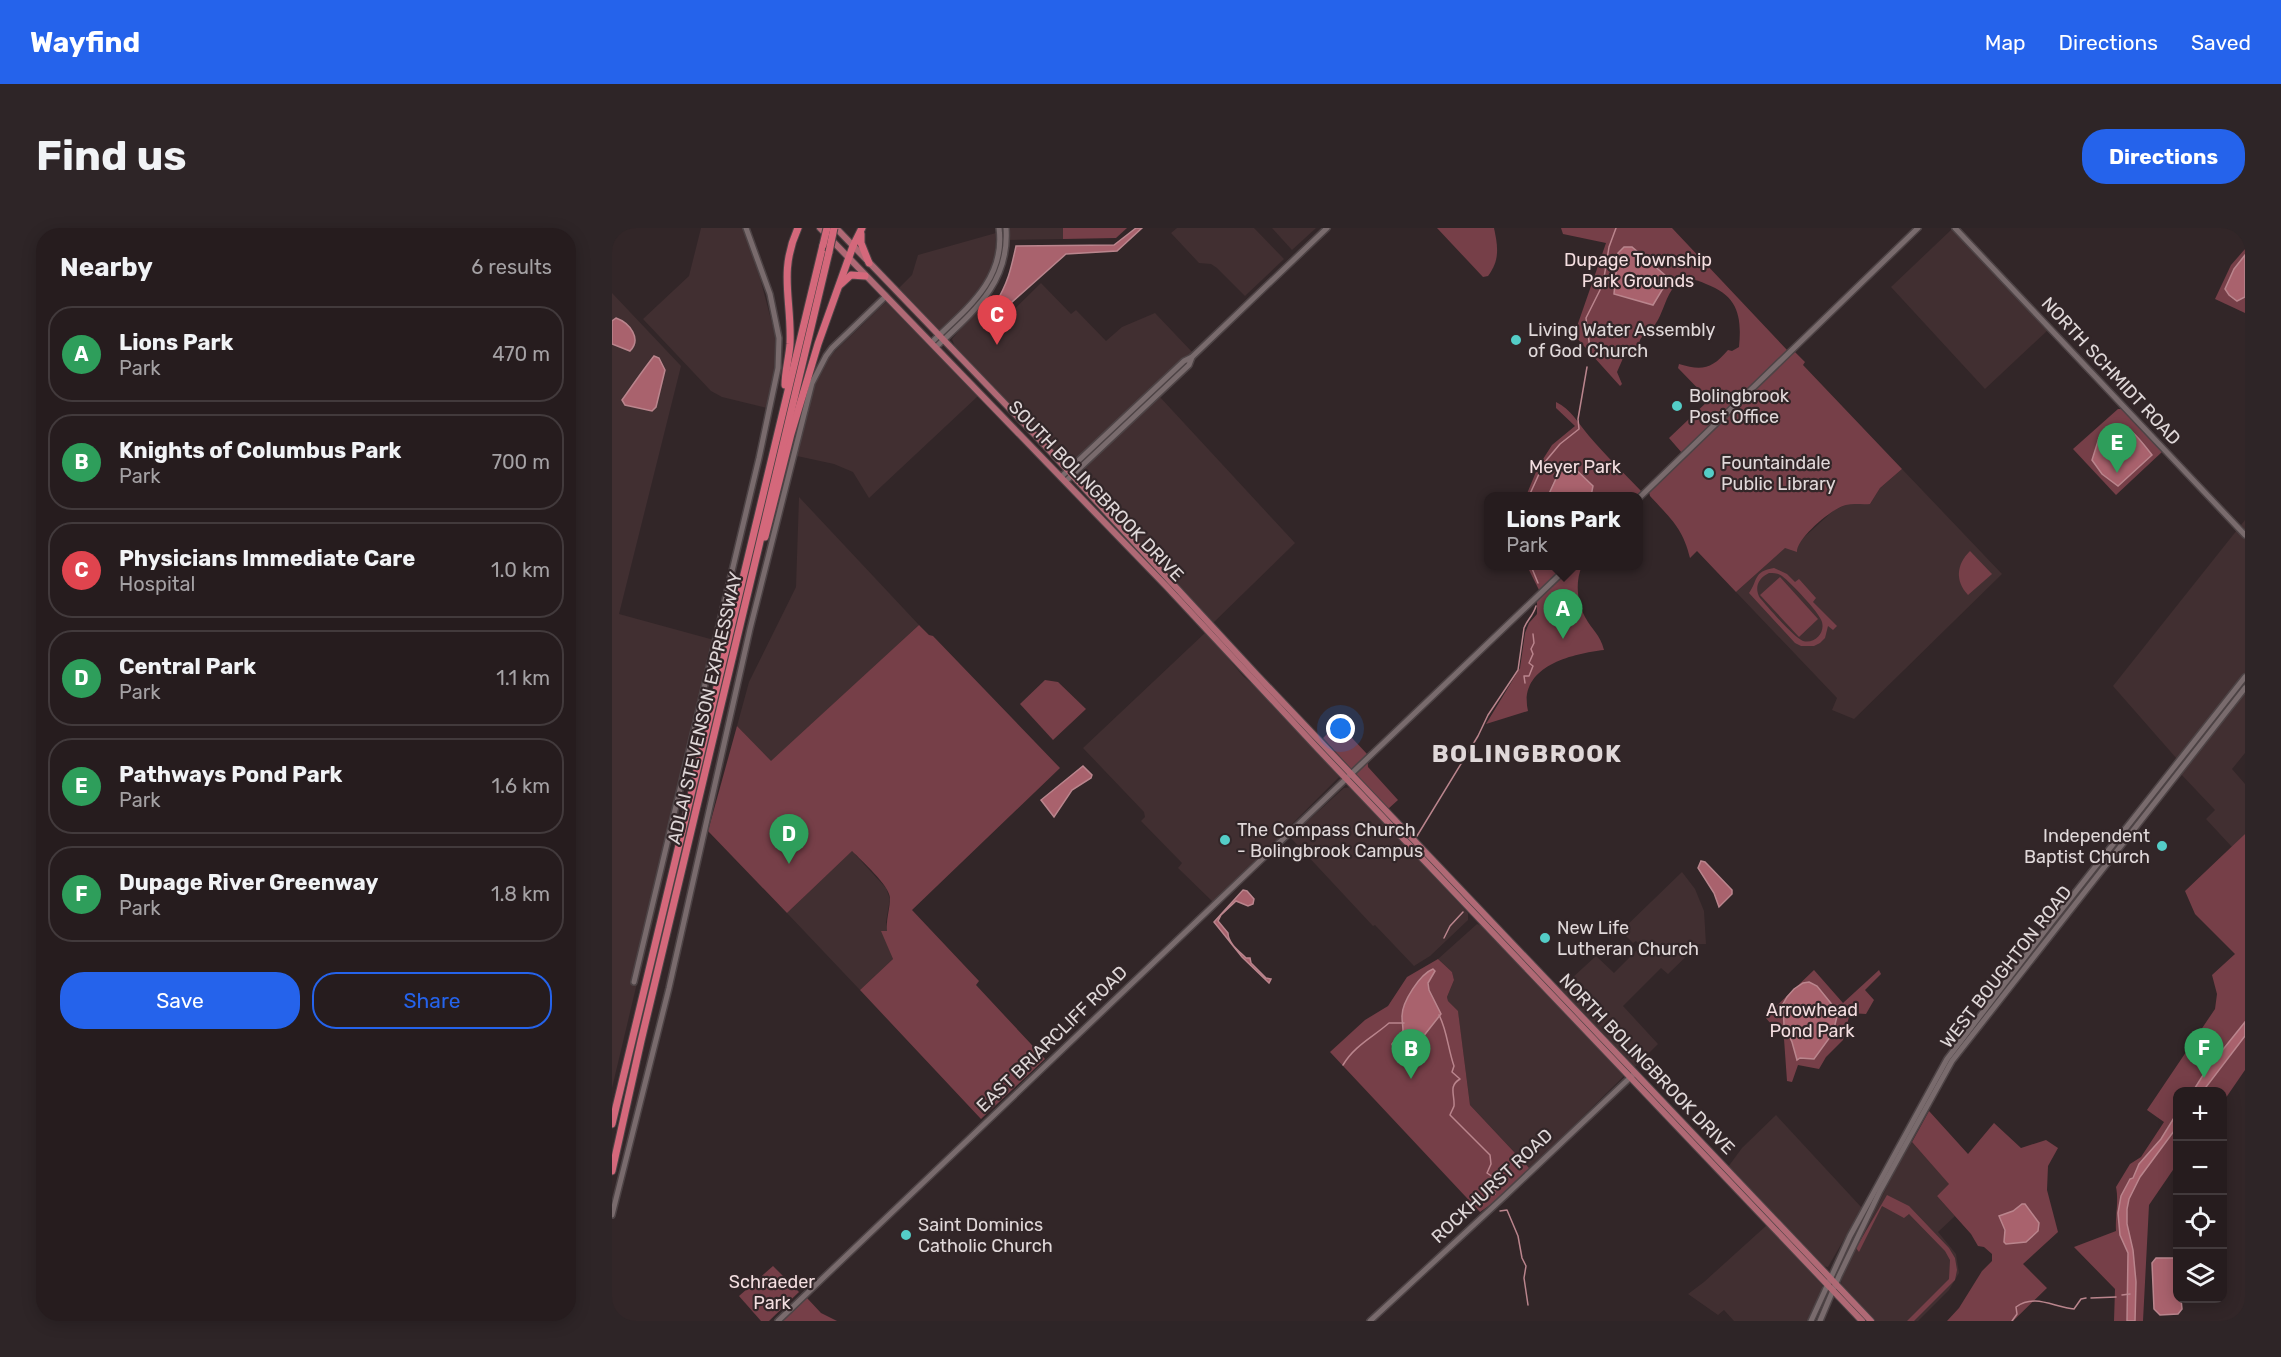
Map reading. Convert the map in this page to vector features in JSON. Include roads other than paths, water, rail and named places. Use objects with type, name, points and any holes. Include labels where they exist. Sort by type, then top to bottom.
[{"type":"highway","name":"ADLAI STEVENSON EXPRESSWAY","points":[[612,1124],[827,228]]},
{"type":"highway","name":"ADLAI STEVENSON EXPRESSWAY","points":[[612,1171],[835,228]]},
{"type":"highway","points":[[751,577],[767,530],[791,434],[818,344],[853,246],[862,228]]},
{"type":"highway","points":[[862,228],[861,243],[869,263]]},
{"type":"highway","points":[[784,403],[790,342],[786,295],[787,266],[797,229]]},
{"type":"highway","points":[[839,287],[851,275],[865,276]]},
{"type":"main road","name":"SOUTH BOLINGBROOK DRIVE","points":[[820,228],[1350,777]]},
{"type":"main road","name":"SOUTH BOLINGBROOK DRIVE","points":[[835,228],[1070,472],[1350,777]]},
{"type":"main road","name":"NORTH BOLINGBROOK DRIVE","points":[[1350,777],[1831,1284],[1871,1321]]},
{"type":"main road","name":"NORTH BOLINGBROOK DRIVE","points":[[1831,1284],[1862,1321]]},
{"type":"street","points":[[634,982],[756,470],[778,368],[779,338],[770,294],[746,228]]},
{"type":"street","points":[[934,344],[984,290],[990,280],[999,252],[999,228]]},
{"type":"street","points":[[941,337],[984,299],[995,284],[1005,256],[1006,228]]},
{"type":"street","points":[[1063,479],[1189,365],[1192,357],[1327,228]]},
{"type":"street","points":[[1643,494],[1918,228]]},
{"type":"street","name":"NORTH SCHMIDT ROAD","points":[[1954,228],[2245,535]]},
{"type":"street","points":[[612,1215],[669,988],[750,629],[812,383],[832,348],[886,296]]},
{"type":"street","name":"EAST BRIARCLIFF ROAD","points":[[778,1321],[1565,570]]},
{"type":"street","name":"WEST BOUGHTON ROAD","points":[[1831,1284],[1859,1219],[1933,1082],[1960,1041],[2245,677]]},
{"type":"street","name":"WEST BOUGHTON ROAD","points":[[1831,1284],[1952,1061],[2052,930],[2245,688]]},
{"type":"street","name":"ROCKHURST ROAD","points":[[1370,1321],[1506,1196],[1632,1075]]},
{"type":"street","points":[[1811,1321],[1831,1284]]},
{"type":"street","points":[[1820,1321],[1831,1284]]},
{"type":"waterway","points":[[1590,349],[1586,318],[1603,284],[1609,247],[1616,228]]},
{"type":"waterway","points":[[1531,492],[1544,463],[1560,444],[1579,429],[1578,419],[1587,367]]},
{"type":"waterway","points":[[1533,570],[1538,583]]},
{"type":"waterway","points":[[1417,836],[1478,736],[1488,715],[1518,670],[1524,628],[1536,606]]},
{"type":"waterway","points":[[1525,683],[1524,676],[1529,676],[1533,666],[1529,663],[1533,654],[1531,649],[1534,643],[1533,634]]},
{"type":"waterway","points":[[1444,938],[1450,926],[1463,912]]},
{"type":"waterway","points":[[1439,1015],[1454,1066],[1452,1072],[1460,1079],[1453,1088],[1454,1106],[1450,1115],[1490,1155],[1491,1164],[1487,1173],[1493,1177],[1495,1194]]},
{"type":"waterway","points":[[1343,1065],[1358,1047],[1389,1023],[1404,1023]]},
{"type":"waterway","points":[[1500,1211],[1507,1210],[1518,1236],[1522,1258],[1526,1266],[1524,1278],[1528,1305]]},
{"type":"waterway","points":[[2122,1295],[2130,1294]]},
{"type":"waterway","points":[[2091,1298],[2116,1297]]},
{"type":"waterway","points":[[2012,1321],[2017,1314],[2016,1307],[2023,1303],[2038,1301],[2074,1309],[2081,1299],[2086,1298]]},
{"type":"place","name":"Living Water Assembly of God Church","points":[[1516,340]]},
{"type":"place","name":"Physicians Immediate Care","points":[[997,345]]},
{"type":"place","name":"Bolingbrook Post Office","points":[[1677,406]]},
{"type":"place","name":"Fountaindale Public Library","points":[[1709,473]]},
{"type":"place","name":"Pathways Pond Park","points":[[2117,473]]},
{"type":"place","name":"Lions Park","points":[[1563,639]]},
{"type":"place","name":"The Compass Church - Bolingbrook Campus","points":[[1225,840]]},
{"type":"place","name":"Independent Baptist Church","points":[[2162,846]]},
{"type":"place","name":"Central Park","points":[[789,864]]},
{"type":"place","name":"New Life Lutheran Church","points":[[1545,938]]},
{"type":"place","name":"Dupage River Greenway","points":[[2204,1078]]},
{"type":"place","name":"Knights of Columbus Park","points":[[1411,1079]]},
{"type":"place","name":"Saint Dominics Catholic Church","points":[[906,1235]]},
{"type":"district","name":"BOLINGBROOK","points":[[1527,754]]},
{"type":"park label","name":"Dupage Township Park Grounds","points":[[1638,270]]},
{"type":"park label","name":"Meyer Park","points":[[1575,467]]},
{"type":"park label","name":"Arrowhead Pond Park","points":[[1812,1020]]},
{"type":"park label","name":"Schraeder Park","points":[[772,1292]]}]
